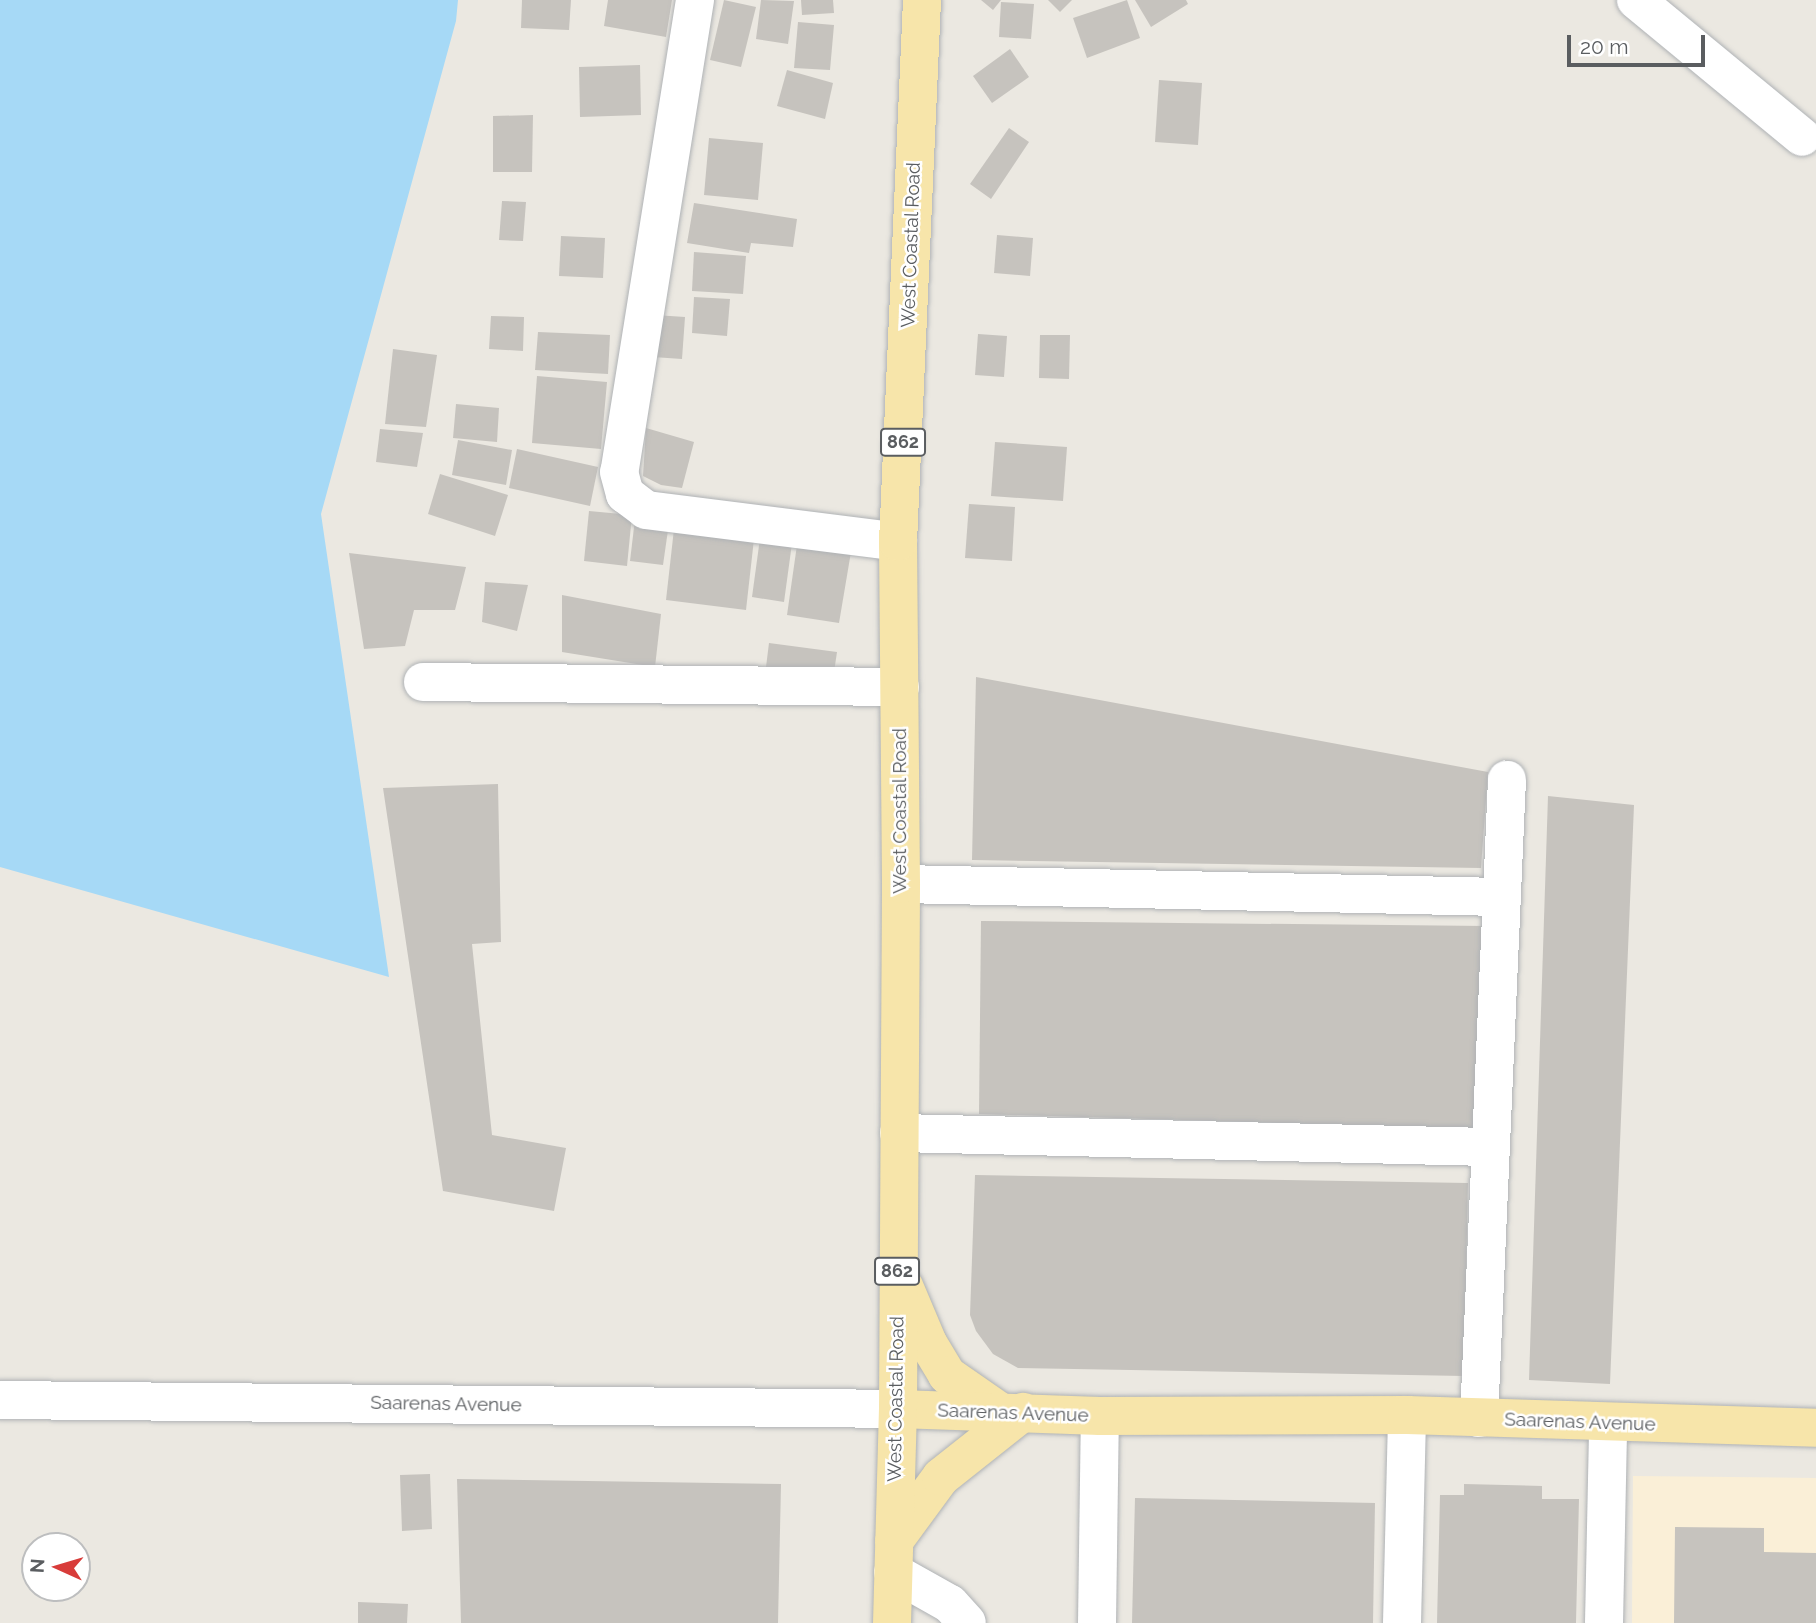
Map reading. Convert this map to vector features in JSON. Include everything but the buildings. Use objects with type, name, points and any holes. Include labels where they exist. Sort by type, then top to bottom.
[{"type":"main road","name":"West Coastal Road","points":[[892,1623],[898,1409],[901,884],[898,542],[922,0]]},
{"type":"main road","points":[[894,1556],[942,1476],[1012,1413],[947,1375],[928,1343],[897,1270]]},
{"type":"main road","name":"Saarenas Avenue","points":[[898,1409],[1100,1416],[1407,1415],[1816,1428]]},
{"type":"street","points":[[695,0],[619,472],[625,494],[646,510],[898,542]]},
{"type":"street","points":[[1636,0],[1802,138]]},
{"type":"street","points":[[423,682],[900,687]]},
{"type":"street","points":[[1479,1418],[1507,780]]},
{"type":"street","points":[[901,884],[1502,897]]},
{"type":"street","points":[[898,1133],[1489,1147]]},
{"type":"street","name":"Saarenas Avenue","points":[[0,1400],[898,1409]]},
{"type":"street","points":[[1402,1623],[1407,1415]]},
{"type":"street","points":[[1097,1623],[1100,1416]]},
{"type":"street","points":[[1604,1623],[1608,1423]]},
{"type":"street","points":[[894,1556],[950,1604],[967,1623]]},
{"type":"shaded area","points":[[1633,1476],[1816,1478],[1816,1623],[1632,1623]]},
{"type":"water","points":[[0,0],[458,0],[456,21],[321,514],[389,977],[0,867]]}]
